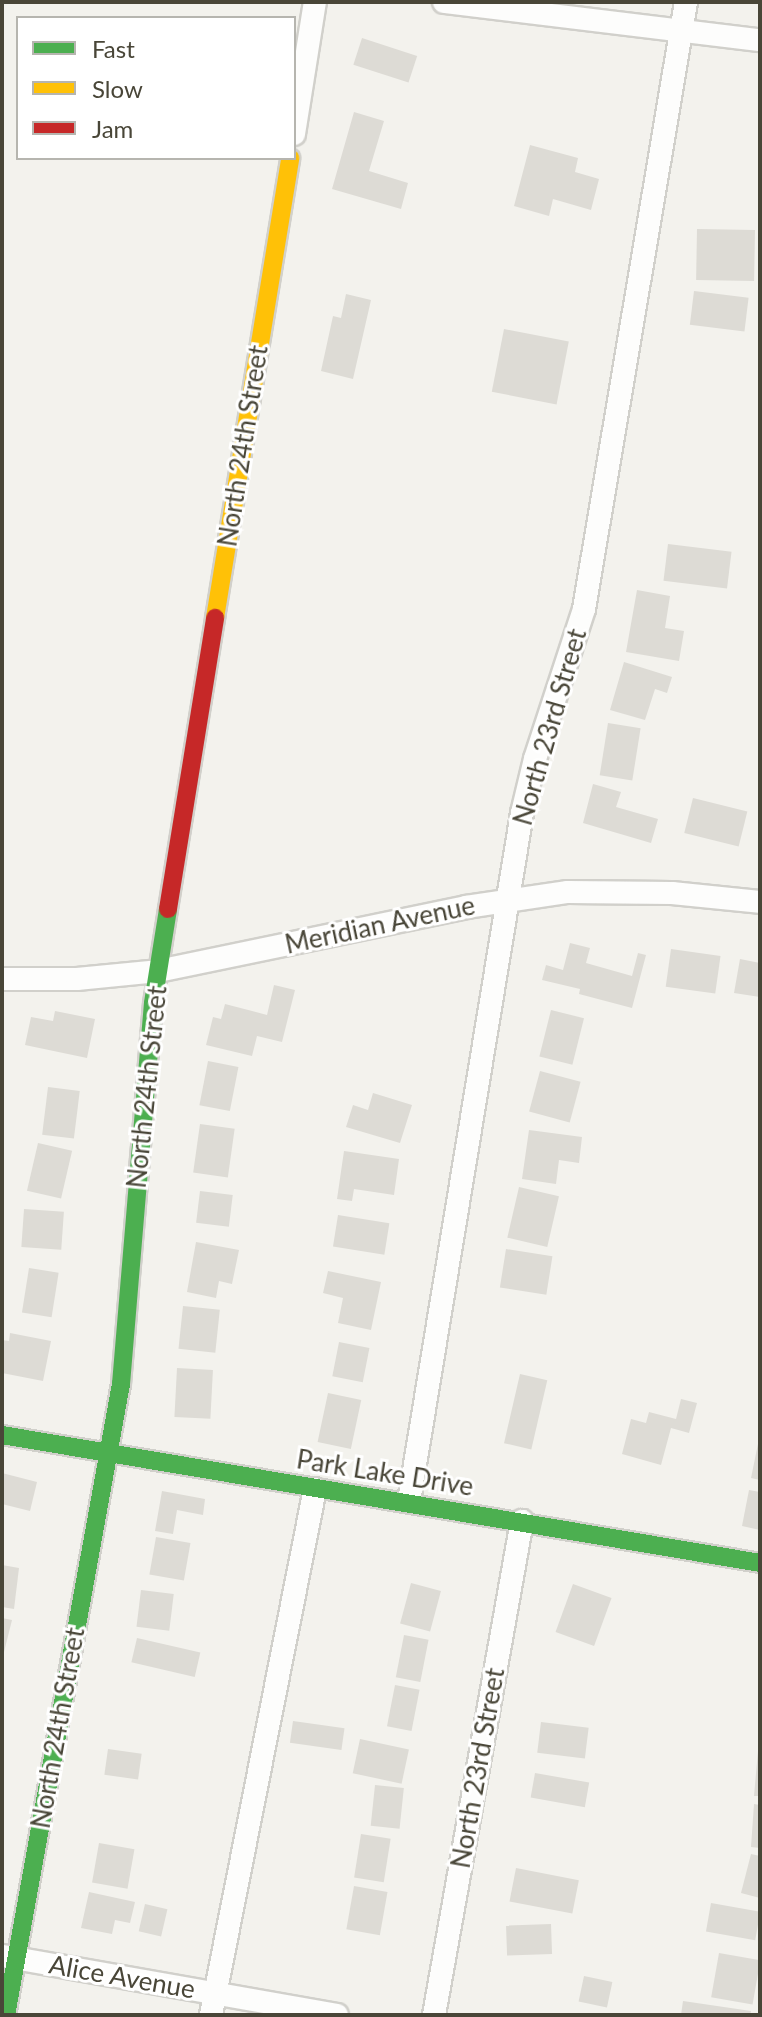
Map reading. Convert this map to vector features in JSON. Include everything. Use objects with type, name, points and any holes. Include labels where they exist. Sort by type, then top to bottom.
[{"type":"street","points":[[296,121],[315,2]]},
{"type":"street","points":[[444,2],[760,40]]},
{"type":"street","name":"North 23rd Street","points":[[409,1501],[507,899],[535,759],[584,609],[686,2]]},
{"type":"street","name":"North 24th Street","points":[[6,2015],[9,1957],[128,1335],[135,1208],[158,971],[290,160]]},
{"type":"street","name":"Meridian Avenue","points":[[2,979],[40,981],[158,971],[507,899],[568,892],[643,893],[760,902]]},
{"type":"street","name":"Park Lake Drive","points":[[2,1435],[315,1489],[409,1501],[760,1563]]},
{"type":"street","points":[[213,2004],[315,1489]]},
{"type":"street","name":"North 23rd Street","points":[[434,2015],[522,1521]]},
{"type":"street","name":"Alice Avenue","points":[[9,1957],[213,2004],[337,2015]]},
{"type":"building","points":[[362,38],[417,56],[409,83],[353,65]]},
{"type":"building","points":[[354,112],[384,121],[369,171],[408,183],[401,209],[332,189]]},
{"type":"building","points":[[530,145],[578,158],[575,172],[599,179],[591,210],[553,199],[549,216],[514,206]]},
{"type":"building","points":[[697,229],[755,230],[754,281],[696,280]]},
{"type":"building","points":[[694,291],[749,298],[744,331],[690,325]]},
{"type":"building","points":[[346,294],[371,300],[353,379],[321,371],[333,316],[341,318]]},
{"type":"building","points":[[504,329],[569,342],[557,404],[492,392]]},
{"type":"building","points":[[668,544],[732,552],[727,589],[663,581]]},
{"type":"building","points":[[637,590],[670,596],[665,628],[684,631],[679,661],[626,652]]},
{"type":"building","points":[[624,662],[672,677],[667,693],[655,689],[645,720],[610,710]]},
{"type":"building","points":[[608,723],[641,728],[632,781],[600,775]]},
{"type":"building","points":[[593,784],[621,792],[616,807],[658,819],[651,843],[583,823]]},
{"type":"building","points":[[693,798],[747,812],[739,846],[684,833]]},
{"type":"building","points":[[570,943],[590,948],[586,963],[632,976],[638,953],[646,955],[632,1008],[579,994],[580,989],[542,980],[546,965],[563,970]]},
{"type":"building","points":[[671,949],[721,956],[715,994],[666,987]]},
{"type":"building","points":[[740,959],[760,963],[760,997],[734,993]]},
{"type":"building","points":[[274,985],[295,990],[282,1042],[257,1036],[252,1056],[206,1045],[213,1017],[221,1019],[225,1004],[267,1015]]},
{"type":"building","points":[[551,1010],[584,1018],[572,1065],[539,1057]]},
{"type":"building","points":[[55,1011],[95,1019],[87,1058],[25,1045],[31,1017],[53,1021]]},
{"type":"building","points":[[208,1061],[238,1067],[230,1111],[199,1105]]},
{"type":"building","points":[[540,1071],[581,1082],[570,1122],[529,1112]]},
{"type":"building","points":[[48,1087],[80,1091],[74,1139],[42,1135]]},
{"type":"building","points":[[373,1093],[412,1105],[400,1143],[346,1127],[353,1105],[368,1110]]},
{"type":"building","points":[[200,1124],[235,1129],[228,1177],[193,1173]]},
{"type":"building","points":[[529,1130],[582,1137],[579,1163],[559,1160],[556,1184],[522,1179]]},
{"type":"building","points":[[38,1143],[72,1151],[61,1199],[27,1191]]},
{"type":"building","points":[[344,1151],[399,1159],[394,1195],[354,1189],[352,1201],[337,1199]]},
{"type":"building","points":[[519,1187],[559,1196],[547,1247],[507,1238]]},
{"type":"building","points":[[200,1191],[233,1195],[229,1227],[196,1223]]},
{"type":"building","points":[[24,1209],[64,1212],[61,1250],[21,1247]]},
{"type":"building","points":[[338,1215],[389,1223],[384,1255],[333,1247]]},
{"type":"building","points":[[196,1242],[239,1250],[232,1284],[219,1281],[216,1298],[187,1292]]},
{"type":"building","points":[[506,1249],[552,1256],[546,1295],[500,1288]]},
{"type":"building","points":[[29,1268],[59,1273],[52,1317],[22,1312]]},
{"type":"building","points":[[328,1271],[381,1282],[371,1330],[338,1323],[343,1298],[323,1293]]},
{"type":"building","points":[[183,1306],[220,1310],[215,1353],[179,1349]]},
{"type":"building","points":[[10,1333],[51,1341],[43,1381],[2,1373],[2,1340],[9,1341]]},
{"type":"building","points":[[339,1342],[369,1348],[363,1382],[332,1376]]},
{"type":"building","points":[[177,1368],[213,1370],[210,1419],[174,1417]]},
{"type":"building","points":[[520,1374],[547,1380],[531,1449],[504,1443]]},
{"type":"building","points":[[328,1393],[361,1400],[351,1449],[318,1442]]},
{"type":"building","points":[[681,1399],[697,1403],[689,1433],[671,1428],[661,1465],[622,1454],[631,1419],[646,1423],[649,1412],[676,1419]]},
{"type":"building","points":[[760,1439],[760,1480],[751,1478]]},
{"type":"building","points":[[2,1473],[37,1482],[30,1511],[2,1504]]},
{"type":"building","points":[[749,1490],[760,1492],[760,1530],[742,1526]]},
{"type":"building","points":[[162,1491],[205,1499],[203,1515],[177,1510],[173,1534],[155,1531]]},
{"type":"building","points":[[156,1537],[190,1543],[184,1581],[149,1574]]},
{"type":"building","points":[[2,1565],[19,1568],[14,1609],[2,1607]]},
{"type":"building","points":[[411,1583],[441,1591],[430,1632],[400,1624]]},
{"type":"building","points":[[573,1584],[612,1598],[594,1646],[556,1632]]},
{"type":"building","points":[[141,1590],[174,1594],[169,1631],[136,1627]]},
{"type":"building","points":[[2,1618],[12,1620],[3,1656],[2,1656]]},
{"type":"building","points":[[404,1635],[429,1640],[420,1682],[396,1677]]},
{"type":"building","points":[[137,1638],[200,1653],[195,1677],[131,1662]]},
{"type":"building","points":[[395,1685],[420,1690],[412,1731],[387,1726]]},
{"type":"building","points":[[293,1721],[344,1728],[341,1750],[290,1743]]},
{"type":"building","points":[[541,1722],[589,1728],[585,1759],[537,1753]]},
{"type":"building","points":[[360,1739],[409,1749],[402,1784],[353,1773]]},
{"type":"building","points":[[108,1749],[142,1754],[138,1779],[104,1775]]},
{"type":"building","points":[[758,1751],[760,1796],[754,1796]]},
{"type":"building","points":[[535,1773],[589,1783],[585,1807],[531,1798]]},
{"type":"building","points":[[375,1785],[404,1788],[400,1829],[371,1826]]},
{"type":"building","points":[[754,1804],[760,1805],[760,1848],[751,1847]]},
{"type":"building","points":[[361,1834],[391,1839],[384,1882],[354,1877]]},
{"type":"building","points":[[99,1843],[134,1849],[128,1889],[92,1882]]},
{"type":"building","points":[[751,1854],[760,1856],[760,1898],[741,1893]]},
{"type":"building","points":[[516,1868],[579,1880],[572,1914],[510,1901]]},
{"type":"building","points":[[354,1886],[387,1892],[380,1935],[346,1929]]},
{"type":"building","points":[[89,1892],[135,1902],[130,1923],[115,1920],[112,1934],[81,1928]]},
{"type":"building","points":[[711,1903],[760,1912],[755,1940],[706,1932]]},
{"type":"building","points":[[145,1904],[167,1909],[161,1936],[139,1931]]},
{"type":"building","points":[[551,1924],[552,1954],[507,1956],[506,1926]]},
{"type":"building","points":[[719,1953],[760,1960],[753,2005],[711,1997]]},
{"type":"building","points":[[584,1976],[612,1982],[607,2007],[579,2001]]},
{"type":"building","points":[[683,2001],[751,2011],[750,2015],[681,2015]]},
{"type":"traffic: fast","points":[[6,2015],[121,1384],[153,1003],[168,909]]},
{"type":"traffic: fast","points":[[2,1435],[760,1563]]},
{"type":"traffic: slow","points":[[215,618],[290,160]]},
{"type":"traffic: jam","points":[[168,909],[215,618]]}]
